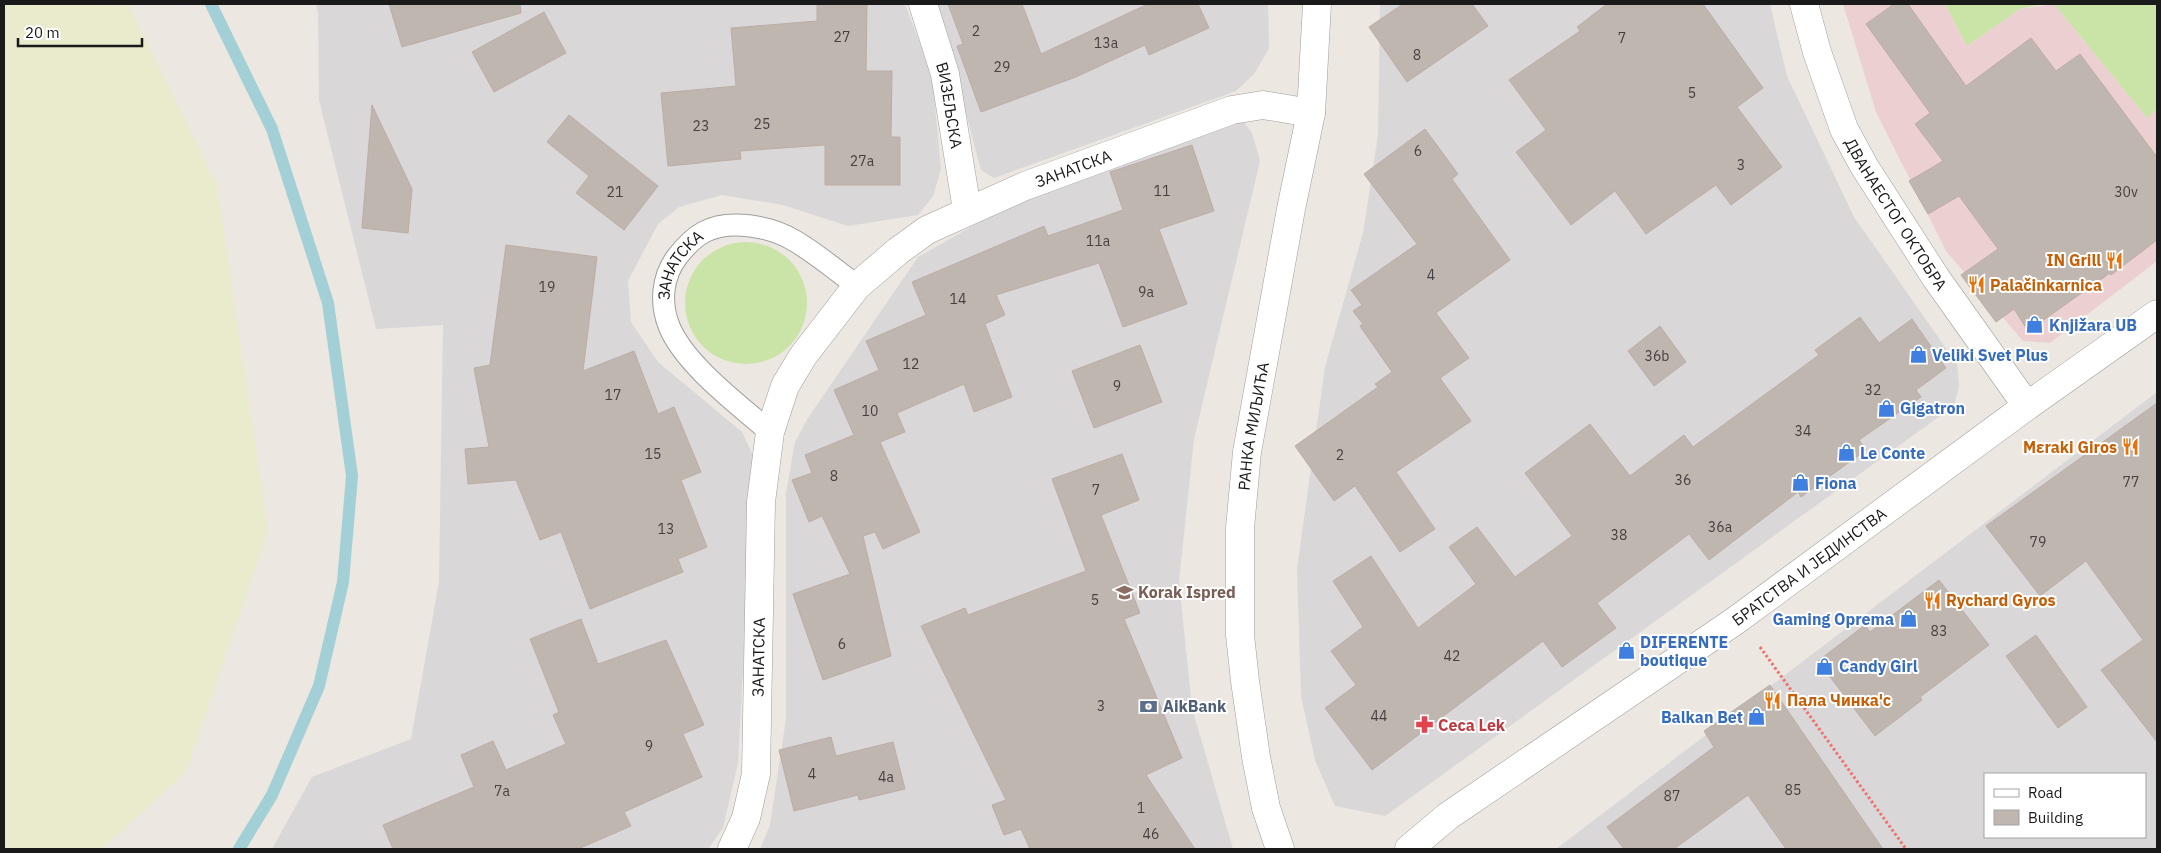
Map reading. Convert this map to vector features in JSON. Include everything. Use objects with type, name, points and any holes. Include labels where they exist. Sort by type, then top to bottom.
[{"type":"street","name":"ВИЗЕЉСКА","points":[[923,4],[945,74],[967,210]]},
{"type":"street","name":"РАНКА МИЉИЋА","points":[[1280,849],[1266,808],[1256,757],[1245,681],[1240,635],[1240,528],[1247,452],[1310,113],[1317,4]]},
{"type":"street","name":"ДВАНАЕСТОГ ОКТОБРА","points":[[1804,4],[1817,52],[1844,129],[1864,166],[1936,278],[2027,406]]},
{"type":"street","name":"ЗАНАТСКА","points":[[732,849],[746,818],[756,774],[761,502],[770,432],[785,386],[803,356],[857,286],[898,251],[927,230],[967,210],[1025,186],[1232,110],[1263,105],[1310,113]]},
{"type":"street","name":"БРАТСТВА И ЈЕДИНСТВА","points":[[1409,849],[1448,816],[1739,618],[2027,406],[2157,314]]},
{"type":"lane","name":"ЗАНАТСКА","points":[[770,432],[724,393],[679,345],[663,308],[664,291],[671,265],[685,246],[705,231],[731,225],[763,227],[795,241],[857,286]]},
{"type":"path","points":[[1739,618],[1906,849]]},
{"type":"shaded area","points":[[316,4],[905,4],[932,75],[941,169],[933,196],[918,215],[848,226],[783,205],[722,195],[679,207],[658,224],[628,281],[631,322],[658,362],[742,432],[754,458],[738,763],[723,828],[708,849],[272,849],[312,777],[411,739],[439,582],[443,325],[376,329],[319,100],[318,12]]},
{"type":"shaded area","points":[[937,4],[1268,4],[1269,49],[1254,74],[1236,91],[994,178],[981,170]]},
{"type":"shaded area","points":[[1380,4],[1770,4],[1787,76],[1854,217],[1957,364],[1959,386],[1954,406],[1385,816],[1335,806],[1315,760],[1301,696],[1297,569],[1325,367],[1363,233],[1378,135]]},
{"type":"shaded area","points":[[1843,4],[1945,4],[1967,46],[2020,9],[2054,4],[2147,118],[2157,109],[2157,261],[2050,343],[2023,341],[1946,251],[1876,112]]},
{"type":"shaded area","points":[[1243,121],[1252,133],[1260,161],[1194,439],[1179,581],[1192,708],[1233,849],[760,849],[770,825],[786,719],[786,493],[795,442],[808,418],[918,257],[1031,193]]},
{"type":"shaded area","points":[[2157,392],[2157,849],[1556,849]]},
{"type":"green space","points":[[4,4],[128,4],[217,185],[268,531],[186,772],[102,849],[4,849]]},
{"type":"green space","points":[[1945,4],[2044,4],[2020,9],[1967,46]]},
{"type":"green space","points":[[2054,4],[2157,4],[2157,109],[2147,118]]},
{"type":"green space","points":[[746,242],[758,243],[769,247],[780,252],[789,260],[797,269],[802,280],[806,291],[806,315],[802,326],[797,337],[789,346],[780,354],[769,359],[758,363],[746,364],[734,363],[723,359],[712,354],[703,346],[695,337],[690,326],[686,315],[685,303],[686,291],[690,280],[695,269],[703,260],[712,252],[723,247],[734,243]]},
{"type":"building","points":[[389,4],[520,4],[521,13],[402,47]]},
{"type":"building","points":[[817,4],[867,4],[866,71],[892,71],[891,137],[900,137],[900,185],[825,185],[825,145],[740,151],[741,159],[668,166],[661,93],[736,86],[731,28],[817,21]]},
{"type":"building","points":[[948,4],[1022,4],[1041,54],[1148,4],[1198,4],[1209,28],[1149,55],[1145,45],[1076,77],[981,112],[957,46],[963,44]]},
{"type":"building","points":[[1403,4],[1472,4],[1488,26],[1407,82],[1369,27]]},
{"type":"building","points":[[1607,4],[1703,4],[1763,88],[1737,107],[1782,167],[1731,205],[1716,185],[1646,234],[1615,191],[1571,225],[1516,152],[1546,130],[1509,80],[1580,31],[1577,27]]},
{"type":"building","points":[[1894,4],[1908,4],[1966,86],[2031,38],[2056,71],[2080,54],[2157,157],[2157,240],[2111,275],[2110,273],[2028,331],[2014,309],[1996,322],[1961,275],[1998,249],[1959,196],[1928,214],[1909,181],[1943,161],[1915,124],[1930,113],[1866,24]]},
{"type":"building","points":[[544,12],[566,53],[494,92],[472,52]]},
{"type":"building","points":[[372,105],[412,189],[408,233],[362,228]]},
{"type":"building","points":[[569,115],[658,186],[624,230],[576,193],[589,176],[547,142]]},
{"type":"building","points":[[1425,129],[1458,174],[1452,179],[1510,260],[1436,313],[1469,358],[1440,378],[1471,421],[1396,472],[1435,529],[1400,552],[1355,486],[1334,501],[1295,446],[1378,387],[1375,384],[1392,372],[1360,326],[1363,324],[1353,311],[1362,305],[1351,290],[1417,244],[1364,174]]},
{"type":"building","points":[[1192,145],[1214,211],[1159,229],[1187,304],[1123,327],[1099,263],[996,295],[1005,315],[985,324],[1012,397],[974,412],[964,384],[897,413],[905,432],[880,442],[920,532],[883,549],[875,532],[863,536],[891,656],[823,680],[793,594],[850,574],[822,516],[809,522],[792,480],[812,473],[805,455],[854,435],[834,390],[879,370],[866,341],[926,315],[912,282],[1044,226],[1048,236],[1123,210],[1110,172]]},
{"type":"building","points":[[506,245],[597,257],[583,371],[634,351],[658,414],[674,407],[701,472],[681,480],[707,547],[678,559],[683,572],[590,609],[561,532],[540,540],[516,480],[468,484],[465,449],[489,447],[474,368],[490,365]]},
{"type":"building","points":[[1860,317],[1879,343],[1912,319],[1946,368],[1916,390],[1921,397],[1859,440],[1866,450],[1801,497],[1798,492],[1709,560],[1689,534],[1597,603],[1616,628],[1562,667],[1543,641],[1372,770],[1325,708],[1356,685],[1331,651],[1363,627],[1333,581],[1371,556],[1418,628],[1476,584],[1449,547],[1477,527],[1515,577],[1572,536],[1525,473],[1590,424],[1630,476],[1684,435],[1693,447],[1819,355],[1815,350]]},
{"type":"building","points":[[1660,326],[1686,362],[1654,386],[1628,351]]},
{"type":"building","points":[[1140,345],[1162,402],[1094,428],[1072,371]]},
{"type":"building","points":[[2157,403],[2157,742],[2101,670],[2143,640],[2086,561],[2040,596],[1986,526]]},
{"type":"building","points":[[1122,454],[1139,500],[1101,515],[1140,613],[1124,619],[1182,758],[1146,775],[1195,849],[1030,849],[1021,829],[1004,835],[992,805],[1006,800],[921,626],[965,608],[968,615],[1086,571],[1052,479]]},
{"type":"building","points":[[1939,580],[1989,645],[1920,697],[1922,700],[1875,736],[1818,661],[1865,625],[1870,632]]},
{"type":"building","points":[[581,619],[598,664],[666,640],[704,725],[683,734],[702,777],[624,812],[631,826],[578,849],[393,849],[383,825],[474,787],[461,755],[493,741],[506,770],[566,744],[553,715],[559,712],[530,639]]},
{"type":"building","points":[[2036,635],[2087,707],[2058,728],[2006,656]]},
{"type":"building","points":[[1770,685],[1883,849],[1786,849],[1748,795],[1674,849],[1624,849],[1607,827],[1714,747],[1704,731]]},
{"type":"building","points":[[831,737],[836,756],[893,742],[905,789],[859,800],[858,795],[794,811],[779,750]]},
{"type":"waterway","points":[[211,4],[272,129],[328,303],[352,476],[343,582],[319,686],[272,795],[239,849]]},
{"type":"place","name":"IN Grill","points":[[2115,260]]},
{"type":"place","name":"Palačinkarnica","points":[[1976,285]]},
{"type":"place","name":"Knjižara UB","points":[[2035,325]]},
{"type":"place","name":"Veliki Svet Plus","points":[[1918,355]]},
{"type":"place","name":"Gigatron","points":[[1886,408]]},
{"type":"place","name":"Mεraki Giros","points":[[2131,447]]},
{"type":"place","name":"Le Conte","points":[[1846,453]]},
{"type":"place","name":"Fiona","points":[[1801,483]]},
{"type":"place","name":"Korak Ispred","points":[[1124,592]]},
{"type":"place","name":"Rychard Gyros","points":[[1932,600]]},
{"type":"place","name":"Gaming Oprema","points":[[1908,619]]},
{"type":"place","name":"DIFERENTE boutique","points":[[1626,651]]},
{"type":"place","name":"Candy Girl","points":[[1825,666]]},
{"type":"place","name":"Пала Чинка'с","points":[[1773,700]]},
{"type":"place","name":"AikBank","points":[[1149,706]]},
{"type":"place","name":"Balkan Bet","points":[[1757,717]]},
{"type":"place","name":"Ceca Lek","points":[[1424,725]]}]
